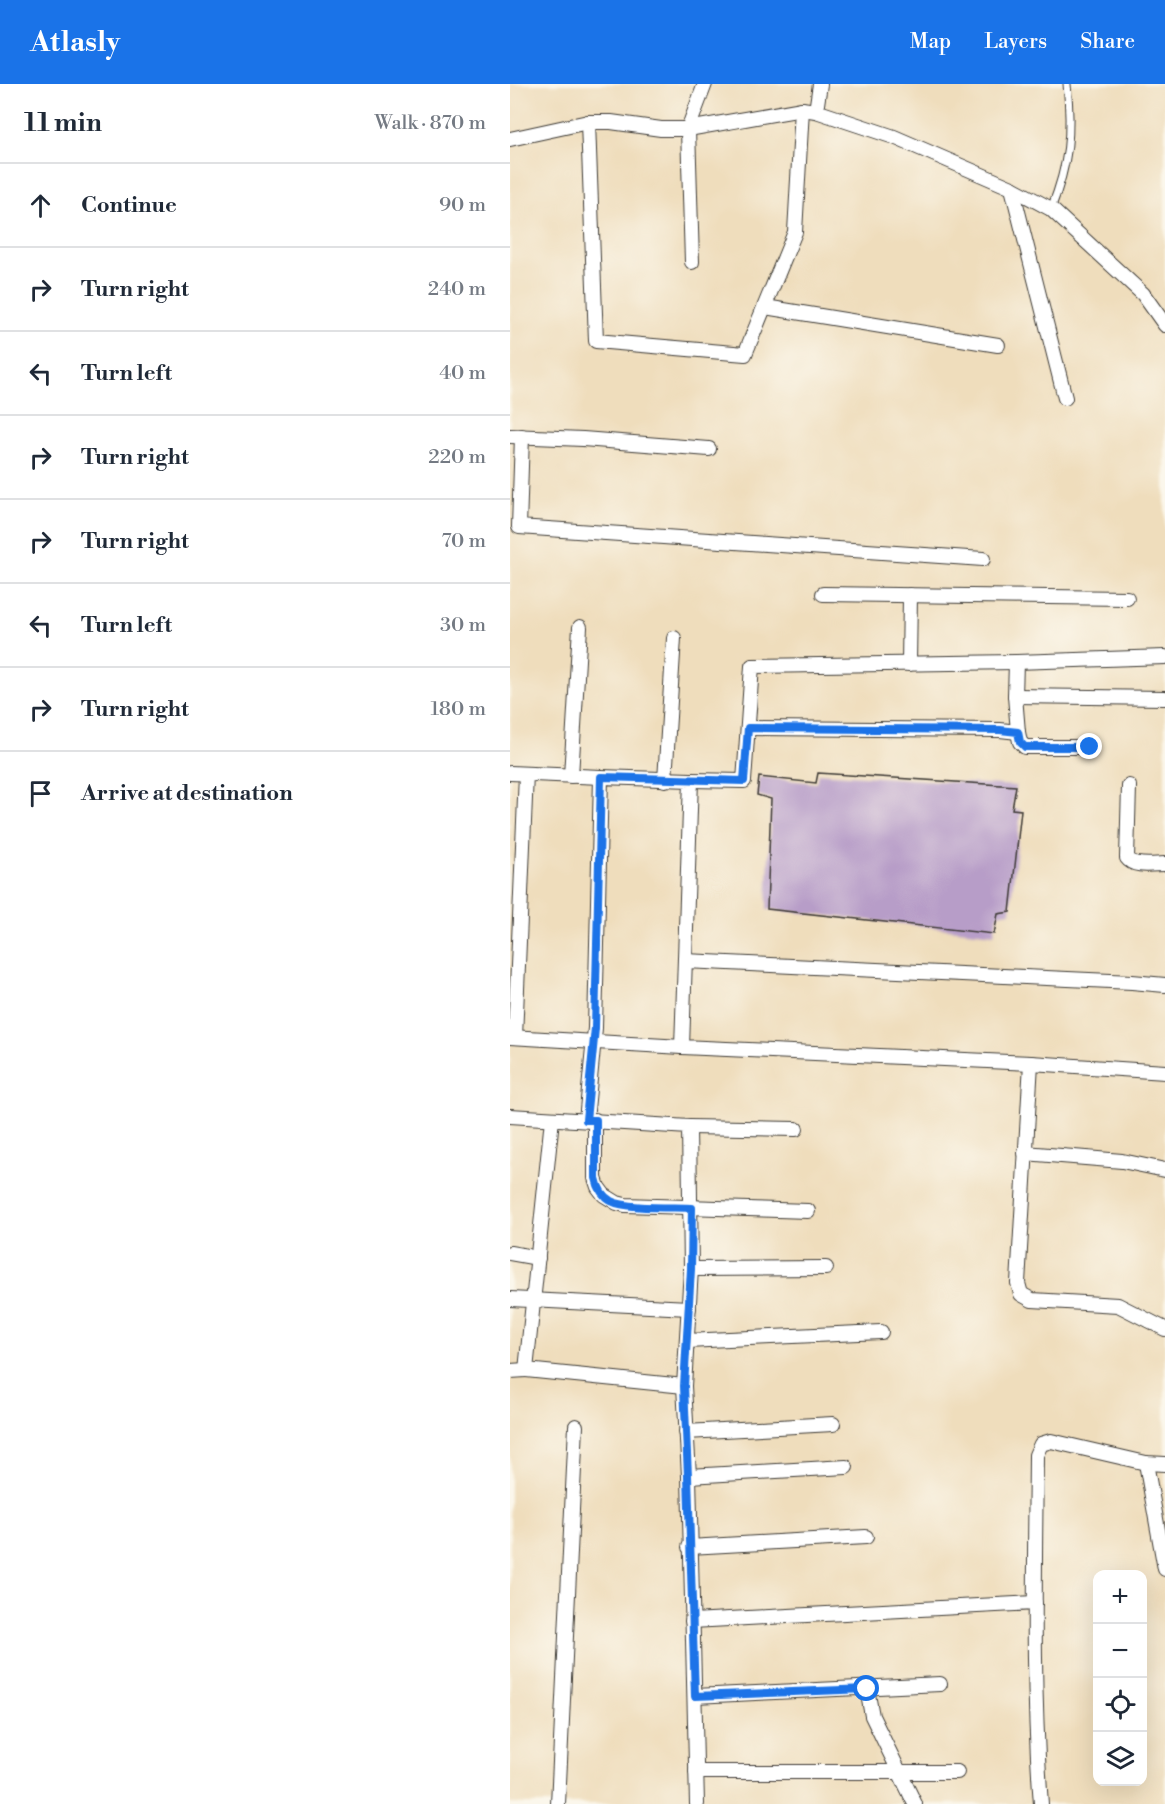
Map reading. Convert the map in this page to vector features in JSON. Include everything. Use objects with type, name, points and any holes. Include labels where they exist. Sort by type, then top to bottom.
[{"type":"street","points":[[692,262],[688,129],[705,84]]},
{"type":"street","points":[[588,122],[596,341],[745,354],[795,232],[809,110],[820,84]]},
{"type":"street","points":[[510,139],[588,122],[611,122],[661,129],[688,129],[809,110],[894,137],[1012,188],[1052,209],[1143,294],[1165,325]]},
{"type":"street","points":[[1012,188],[1065,398]]},
{"type":"street","points":[[765,307],[998,345]]},
{"type":"street","points":[[710,449],[516,436],[519,527],[983,559]]},
{"type":"street","points":[[823,594],[1127,598]]},
{"type":"street","points":[[909,664],[910,595]]},
{"type":"street","points":[[571,776],[580,627]]},
{"type":"street","points":[[665,780],[674,638]]},
{"type":"street","points":[[510,773],[744,781],[752,666],[1165,657]]},
{"type":"street","points":[[1016,662],[1015,696],[1020,742],[1025,747],[1090,747]]},
{"type":"street","points":[[1015,696],[1165,698]]},
{"type":"street","points":[[748,728],[1018,732]]},
{"type":"street","points":[[526,774],[513,1037],[1165,1072]]},
{"type":"street","points":[[601,777],[591,1120],[598,1187],[604,1195],[625,1205],[808,1212]]},
{"type":"street","points":[[682,1047],[691,780]]},
{"type":"street","points":[[1129,786],[1127,858],[1136,864],[1165,864]]},
{"type":"street","points":[[685,961],[1165,985]]},
{"type":"street","points":[[1030,1063],[1018,1283],[1021,1294],[1032,1300],[1118,1305],[1165,1328]]},
{"type":"street","points":[[510,1116],[689,1127],[796,1129]]},
{"type":"street","points":[[526,1370],[552,1119]]},
{"type":"street","points":[[689,1127],[692,1208],[691,1269],[684,1386],[697,1804]]},
{"type":"street","points":[[1026,1153],[1122,1161],[1165,1170]]},
{"type":"street","points":[[510,1253],[538,1258]]},
{"type":"street","points":[[691,1269],[826,1268]]},
{"type":"street","points":[[510,1299],[689,1308]]},
{"type":"street","points":[[687,1341],[881,1332]]},
{"type":"street","points":[[510,1371],[526,1370],[684,1386]]},
{"type":"street","points":[[686,1432],[833,1424]]},
{"type":"street","points":[[558,1804],[576,1426]]},
{"type":"street","points":[[1041,1804],[1037,1734],[1035,1455],[1041,1444],[1051,1441],[1165,1464]]},
{"type":"street","points":[[1146,1462],[1165,1569]]},
{"type":"street","points":[[688,1476],[846,1467]]},
{"type":"street","points":[[689,1547],[866,1537]]},
{"type":"street","points":[[692,1621],[1035,1603]]},
{"type":"street","points":[[695,1696],[940,1684]]},
{"type":"street","points":[[867,1689],[872,1716],[915,1804]]},
{"type":"street","points":[[696,1772],[957,1772]]},
{"type":"lane","points":[[1052,209],[1067,162],[1070,111],[1067,84]]},
{"type":"building","points":[[818,773],[1016,786],[1012,809],[1021,810],[1010,912],[998,914],[994,934],[767,909],[771,799],[757,795],[759,777],[816,783]]},
{"type":"route","points":[[867,1689],[695,1696],[684,1386],[692,1208],[625,1205],[609,1200],[598,1187],[596,1178],[596,1120],[586,1120],[595,1028],[601,777],[744,781],[748,728],[1000,730],[1018,732],[1020,742],[1025,747],[1090,747]]}]
